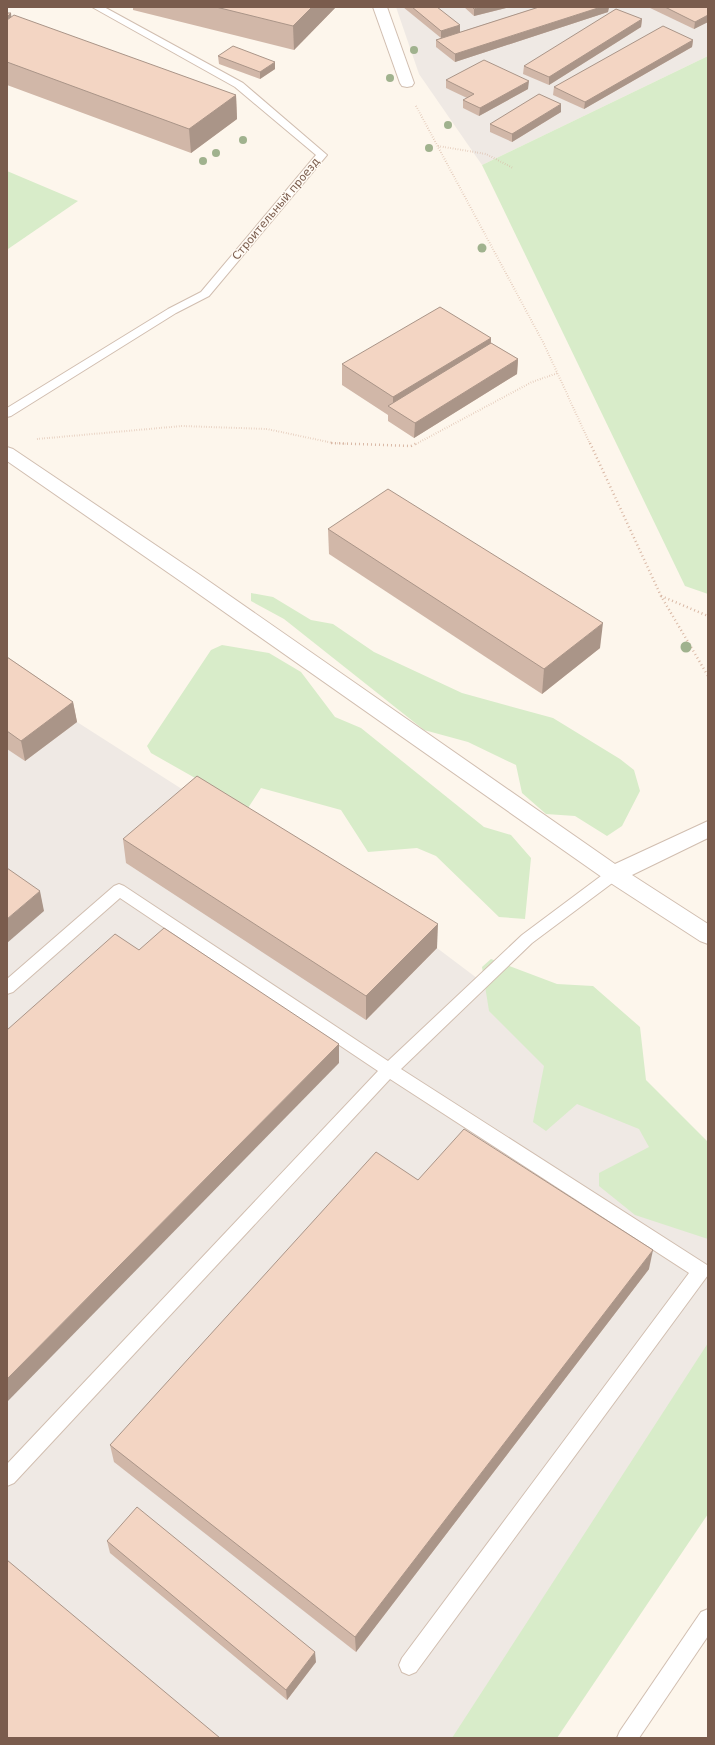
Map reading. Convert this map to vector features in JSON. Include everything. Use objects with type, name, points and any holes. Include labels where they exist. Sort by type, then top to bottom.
[{"type":"street","points":[[380,7],[407,83]]},
{"type":"street","points":[[7,454],[194,580],[614,874],[708,935]]},
{"type":"street","points":[[614,874],[708,829]]},
{"type":"lane","name":"Строительный проезд","points":[[7,413],[172,311],[205,294],[322,155],[239,85],[98,7]]},
{"type":"lane","points":[[7,1477],[389,1070],[527,939],[614,874]]},
{"type":"lane","points":[[7,988],[119,890],[389,1070],[701,1272],[409,1665]]},
{"type":"lane","points":[[627,1738],[708,1619]]},
{"type":"path","points":[[407,83],[415,104],[524,306],[558,373],[661,596],[708,676]]},
{"type":"path","points":[[437,146],[486,154],[513,168]]},
{"type":"path","points":[[36,440],[182,426],[267,429],[333,442],[411,446],[532,382],[558,373]]},
{"type":"path","points":[[661,596],[708,616]]},
{"type":"shaded area","points":[[396,7],[708,7],[708,56],[482,165],[419,74]]},
{"type":"shaded area","points":[[7,675],[199,800],[437,948],[708,1152],[708,1396],[453,1738],[7,1738]]},
{"type":"green space","points":[[708,56],[708,594],[685,586],[482,165]]},
{"type":"green space","points":[[7,171],[78,201],[8,249],[7,249]]},
{"type":"green space","points":[[251,593],[273,597],[311,620],[333,624],[374,652],[462,693],[553,718],[620,759],[634,770],[640,791],[622,826],[607,836],[575,816],[546,814],[522,793],[516,765],[468,742],[424,730],[284,619],[251,601]]},
{"type":"green space","points":[[222,645],[269,653],[301,672],[335,717],[361,728],[484,827],[511,835],[531,858],[525,919],[499,917],[436,856],[417,848],[368,852],[341,810],[261,788],[248,808],[151,753],[147,746],[211,650]]},
{"type":"green space","points":[[491,959],[557,984],[593,986],[640,1027],[646,1080],[708,1142],[708,1239],[635,1215],[599,1186],[599,1173],[649,1147],[639,1129],[577,1104],[546,1131],[533,1122],[544,1066],[489,1011],[482,967]]},
{"type":"green space","points":[[708,1343],[708,1514],[557,1738],[452,1738]]},
{"type":"building","points":[[216,7],[312,7],[293,26]]},
{"type":"building","points":[[412,7],[437,7],[460,25],[441,31]]},
{"type":"building","points":[[539,7],[601,7],[455,54],[436,40]]},
{"type":"building","points":[[665,7],[708,7],[708,15],[695,22]]},
{"type":"building","points":[[616,9],[642,19],[549,77],[524,66]]},
{"type":"building","points":[[14,15],[236,95],[189,129],[7,62],[7,20]]},
{"type":"building","points":[[663,26],[693,40],[585,102],[554,87]]},
{"type":"building","points":[[233,46],[275,62],[260,72],[218,56]]},
{"type":"building","points":[[484,60],[529,81],[480,108],[463,100],[474,94],[446,80]]},
{"type":"building","points":[[539,94],[561,104],[512,134],[490,124]]},
{"type":"building","points":[[440,307],[491,338],[393,397],[342,364]]},
{"type":"building","points":[[491,343],[518,359],[415,423],[388,406]]},
{"type":"building","points":[[388,489],[603,623],[544,669],[328,529]]},
{"type":"building","points":[[7,657],[73,702],[21,741],[7,731]]},
{"type":"building","points":[[197,776],[438,924],[366,996],[123,839]]},
{"type":"building","points":[[7,868],[40,891],[7,919]]},
{"type":"building","points":[[164,928],[339,1044],[7,1379],[7,1030],[115,934],[139,950]]},
{"type":"building","points":[[464,1129],[653,1250],[355,1637],[110,1445],[376,1152],[418,1180]]},
{"type":"building","points":[[137,1507],[315,1652],[286,1690],[107,1541]]},
{"type":"building","points":[[7,1560],[220,1738],[7,1738]]}]
